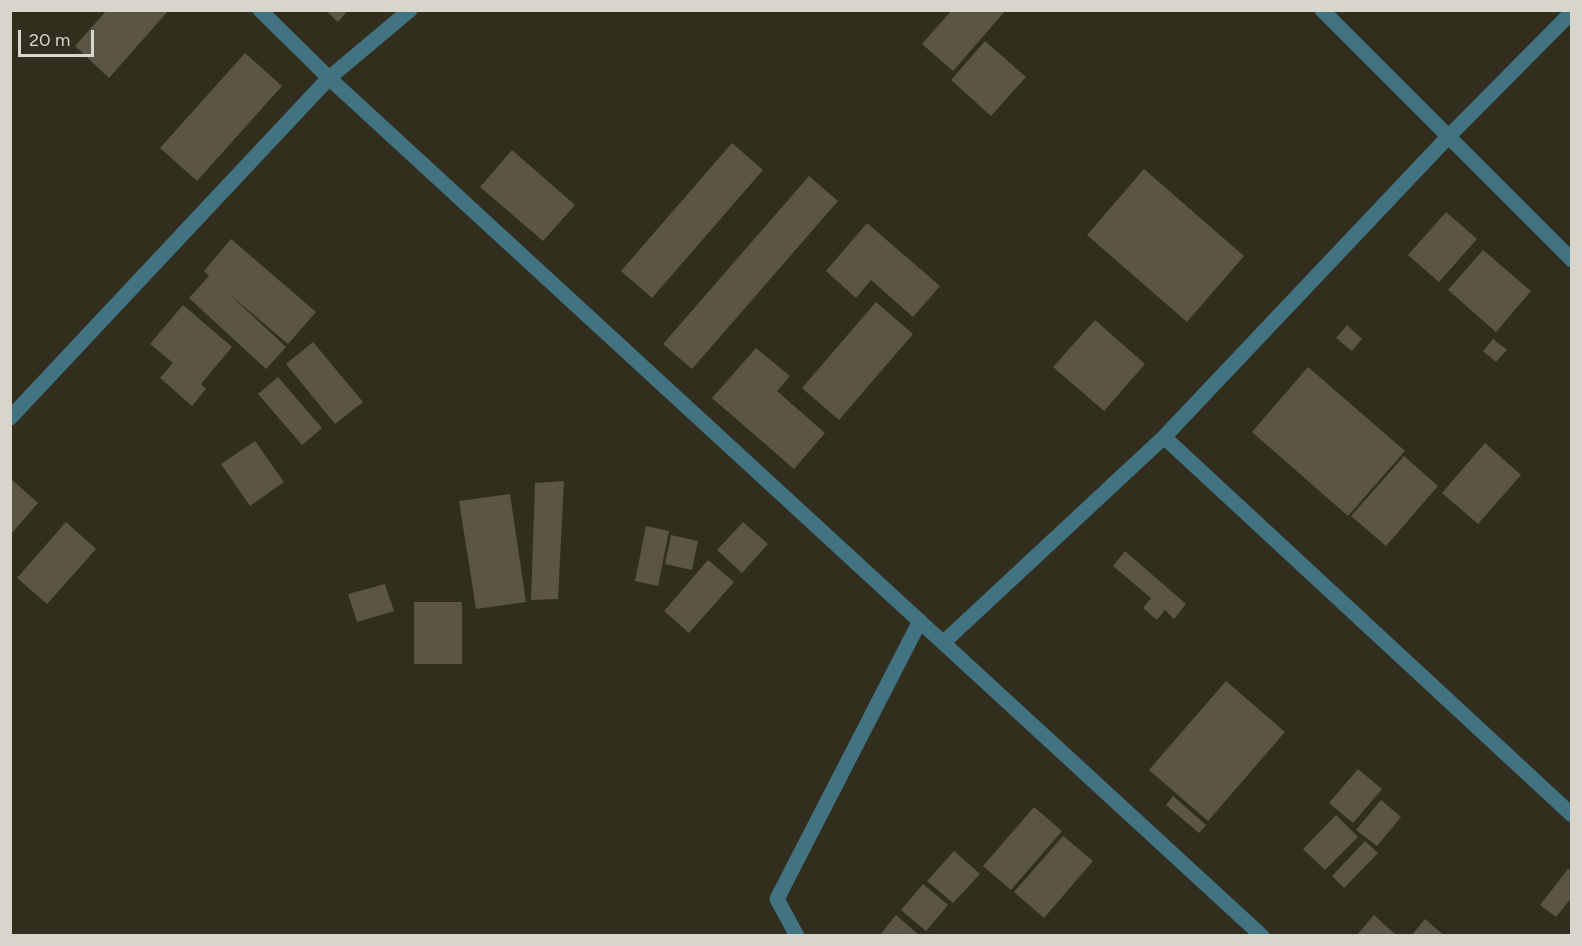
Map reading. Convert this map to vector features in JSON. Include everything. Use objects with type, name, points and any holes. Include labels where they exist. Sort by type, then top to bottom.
[{"type":"street","points":[[260,10],[329,78],[1262,936]]},
{"type":"street","points":[[10,418],[329,78],[411,10]]},
{"type":"street","points":[[1322,10],[1572,261]]},
{"type":"street","points":[[944,642],[1164,437],[1448,137],[1572,12]]},
{"type":"street","points":[[1164,437],[1572,815]]},
{"type":"street","points":[[797,936],[777,900],[920,621]]},
{"type":"building","points":[[107,10],[169,10],[109,78],[75,46]]},
{"type":"building","points":[[325,10],[348,10],[338,22]]},
{"type":"building","points":[[952,10],[1006,10],[953,71],[922,44]]},
{"type":"building","points":[[985,41],[1026,77],[991,116],[951,80]]},
{"type":"building","points":[[245,53],[282,86],[197,181],[160,148]]},
{"type":"building","points":[[732,143],[763,170],[652,298],[621,271]]},
{"type":"building","points":[[512,150],[575,205],[543,241],[480,187]]},
{"type":"building","points":[[1144,169],[1244,256],[1187,322],[1087,235]]},
{"type":"building","points":[[809,176],[838,201],[692,369],[663,344]]},
{"type":"building","points":[[1446,212],[1477,239],[1439,282],[1408,255]]},
{"type":"building","points":[[867,223],[940,286],[913,317],[871,280],[856,298],[826,271]]},
{"type":"building","points":[[231,239],[316,312],[288,344],[228,293],[286,347],[266,369],[189,298],[209,276],[204,271]]},
{"type":"building","points":[[1483,250],[1531,291],[1496,332],[1448,290]]},
{"type":"building","points":[[876,302],[913,334],[839,420],[802,388]]},
{"type":"building","points":[[183,305],[232,347],[201,384],[206,389],[192,406],[160,378],[173,363],[150,344]]},
{"type":"building","points":[[1095,320],[1145,364],[1104,411],[1053,367]]},
{"type":"building","points":[[1347,325],[1362,339],[1352,351],[1336,338]]},
{"type":"building","points":[[1493,339],[1507,350],[1496,362],[1483,351]]},
{"type":"building","points":[[313,342],[363,402],[335,424],[286,364]]},
{"type":"building","points":[[756,348],[790,376],[777,391],[825,433],[794,469],[712,398]]},
{"type":"building","points":[[1308,367],[1405,451],[1348,516],[1252,432]]},
{"type":"building","points":[[278,377],[322,428],[302,445],[258,394]]},
{"type":"building","points":[[255,441],[284,482],[250,506],[221,464]]},
{"type":"building","points":[[1485,443],[1521,475],[1478,524],[1442,493]]},
{"type":"building","points":[[1404,456],[1438,486],[1386,546],[1351,516]]},
{"type":"building","points":[[10,478],[38,503],[10,535]]},
{"type":"building","points":[[564,481],[558,599],[531,600],[535,483]]},
{"type":"building","points":[[510,494],[526,602],[476,609],[459,501]]},
{"type":"building","points":[[66,522],[96,549],[47,604],[17,578]]},
{"type":"building","points":[[743,522],[768,544],[742,573],[717,550]]},
{"type":"building","points":[[646,526],[669,531],[658,586],[635,581]]},
{"type":"building","points":[[671,535],[698,541],[692,570],[665,564]]},
{"type":"building","points":[[1125,551],[1186,604],[1174,619],[1165,610],[1157,620],[1143,608],[1151,598],[1113,566]]},
{"type":"building","points":[[708,560],[734,582],[689,633],[664,611]]},
{"type":"building","points":[[385,584],[394,611],[357,622],[348,594]]},
{"type":"building","points":[[414,602],[462,602],[462,664],[414,664]]},
{"type":"building","points":[[1226,681],[1285,732],[1208,821],[1149,770]]},
{"type":"building","points":[[1358,769],[1382,789],[1353,823],[1329,803]]},
{"type":"building","points":[[1173,796],[1206,825],[1199,833],[1166,805]]},
{"type":"building","points":[[1381,800],[1401,817],[1377,846],[1356,830]]},
{"type":"building","points":[[1034,807],[1062,831],[1011,890],[983,866]]},
{"type":"building","points":[[1336,815],[1358,837],[1325,870],[1303,849]]},
{"type":"building","points":[[1063,836],[1093,861],[1044,918],[1014,892]]},
{"type":"building","points":[[1365,841],[1378,853],[1344,888],[1332,876]]},
{"type":"building","points":[[954,851],[980,874],[953,903],[927,881]]},
{"type":"building","points":[[1568,869],[1572,871],[1572,897],[1556,917],[1540,905]]},
{"type":"building","points":[[923,884],[948,905],[926,931],[901,910]]},
{"type":"building","points":[[896,915],[920,936],[879,936]]},
{"type":"building","points":[[1374,915],[1397,936],[1356,936]]},
{"type":"building","points":[[1425,919],[1445,936],[1411,936]]}]
